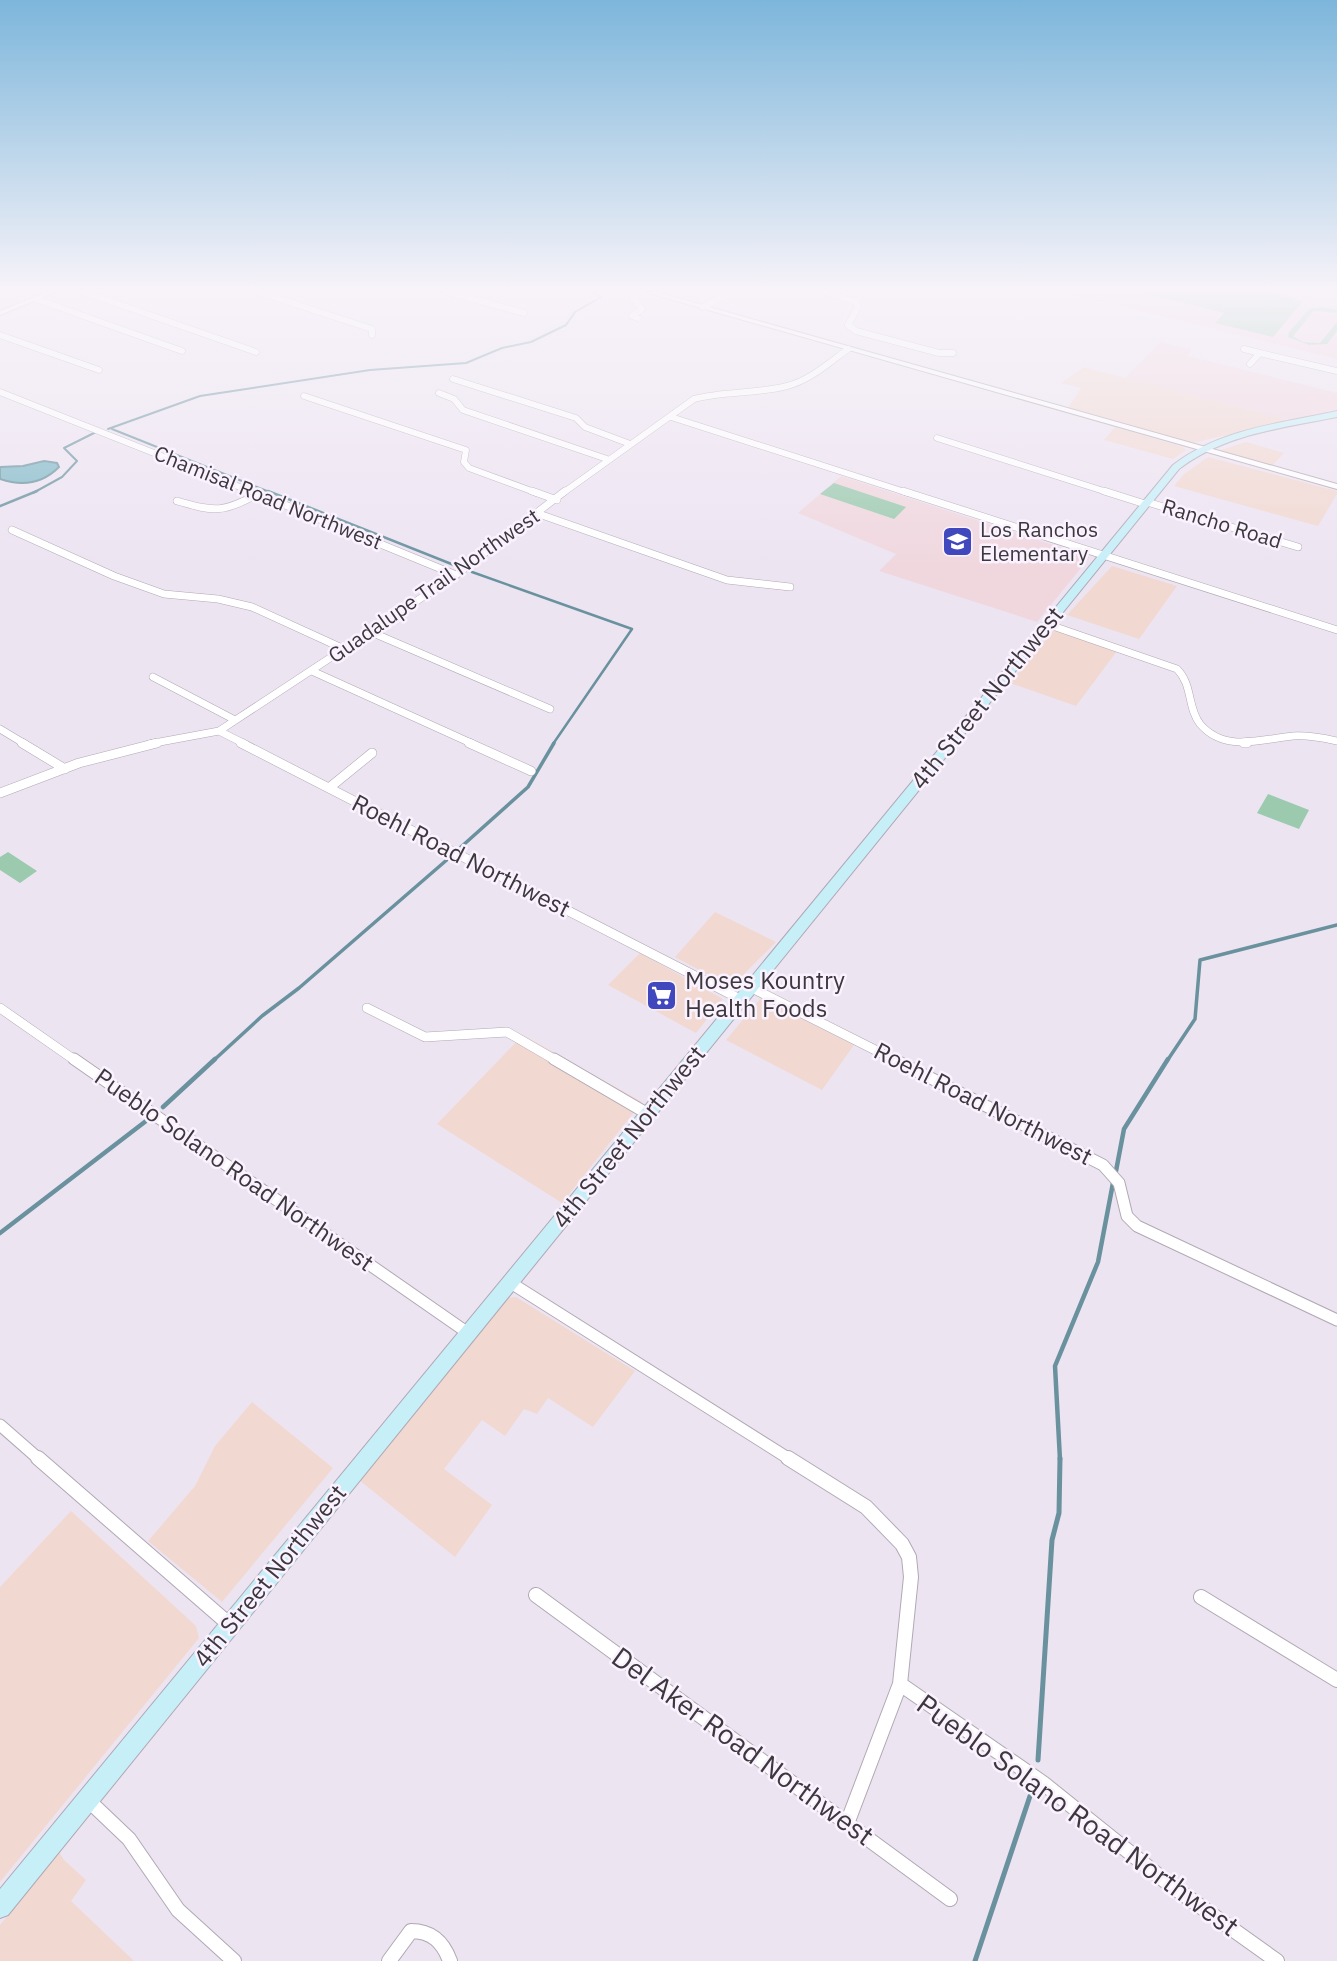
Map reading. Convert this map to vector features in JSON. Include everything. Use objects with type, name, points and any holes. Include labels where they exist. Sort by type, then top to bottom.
[{"type":"main road","name":"4th Street Northwest","points":[[0,1907],[1184,459],[1202,450],[1248,435],[1337,414]]},
{"type":"street","points":[[467,384],[576,418],[585,427],[630,444]]},
{"type":"street","name":"Guadalupe Trail Northwest","points":[[0,793],[30,778],[181,737],[219,731],[456,575],[539,514],[607,459],[671,417],[694,398],[793,384]]},
{"type":"street","points":[[969,384],[1337,487]]},
{"type":"street","name":"Chamisal Road Northwest","points":[[0,392],[259,493],[456,575]]},
{"type":"street","points":[[439,393],[454,399],[463,410],[607,459]]},
{"type":"street","points":[[304,396],[466,450],[464,461],[470,468],[557,500]]},
{"type":"street","points":[[671,417],[1337,630]]},
{"type":"street","name":"Rancho Road","points":[[937,438],[1298,547]]},
{"type":"street","points":[[177,501],[218,513],[227,511],[259,493]]},
{"type":"street","points":[[539,514],[727,580],[790,587]]},
{"type":"street","points":[[12,530],[114,576],[164,594],[218,599],[252,607],[344,649]]},
{"type":"street","points":[[1047,624],[1177,669],[1188,681],[1198,720],[1214,735],[1227,741],[1261,743],[1294,736],[1337,741]]},
{"type":"street","points":[[371,632],[550,709]]},
{"type":"street","points":[[312,671],[531,771]]},
{"type":"street","points":[[153,677],[235,720]]},
{"type":"street","points":[[0,729],[65,769]]},
{"type":"street","name":"Roehl Road Northwest","points":[[219,731],[740,999]]},
{"type":"street","points":[[329,788],[372,753]]},
{"type":"street","name":"Roehl Road Northwest","points":[[750,987],[1103,1165],[1119,1183],[1126,1216],[1137,1226],[1337,1320]]},
{"type":"street","name":"Pueblo Solano Road Northwest","points":[[0,1008],[468,1333]]},
{"type":"street","points":[[367,1008],[425,1037],[507,1032],[648,1114]]},
{"type":"street","name":"Pueblo Solano Road Northwest","points":[[511,1283],[881,1519],[902,1544],[909,1558],[911,1577],[900,1684],[1043,1783],[1169,1884],[1277,1961]]},
{"type":"street","points":[[0,1425],[230,1625]]},
{"type":"street","name":"Del Aker Road Northwest","points":[[536,1595],[848,1821],[950,1899]]},
{"type":"street","points":[[1201,1597],[1337,1680]]},
{"type":"street","points":[[848,1821],[900,1684]]},
{"type":"street","points":[[87,1800],[129,1839],[178,1910],[234,1961]]},
{"type":"street","points":[[388,1961],[411,1931],[421,1930],[440,1940],[450,1961]]},
{"type":"shaded area","points":[[1063,384],[1148,384],[1288,420],[1189,444],[1068,408],[1081,388]]},
{"type":"shaded area","points":[[1146,384],[1299,384],[1337,393],[1337,409],[1288,420]]},
{"type":"shaded area","points":[[1115,427],[1186,450],[1173,459],[1104,440]]},
{"type":"shaded area","points":[[1246,442],[1284,453],[1272,466],[1218,451]]},
{"type":"shaded area","points":[[1208,457],[1337,491],[1337,494],[1318,526],[1174,486],[1184,474]]},
{"type":"shaded area","name":"Los Ranchos Elementary","points":[[841,476],[1090,557],[1037,622],[879,571],[896,554],[798,513]]},
{"type":"shaded area","points":[[1112,566],[1177,586],[1139,639],[1067,615]]},
{"type":"shaded area","points":[[1054,630],[1117,651],[1076,706],[1010,683]]},
{"type":"shaded area","points":[[715,912],[776,942],[731,987],[675,957]]},
{"type":"shaded area","points":[[640,953],[723,999],[696,1033],[608,985]]},
{"type":"shaded area","points":[[761,998],[854,1045],[822,1090],[726,1040]]},
{"type":"shaded area","points":[[523,1035],[642,1102],[562,1203],[437,1124]]},
{"type":"shaded area","points":[[516,1297],[635,1371],[593,1427],[548,1398],[537,1414],[524,1409],[505,1436],[482,1420],[444,1469],[492,1505],[455,1557],[359,1480],[465,1348],[509,1298]]},
{"type":"shaded area","points":[[252,1402],[333,1468],[222,1602],[148,1541],[195,1486],[215,1446]]},
{"type":"shaded area","points":[[71,1511],[196,1626],[199,1638],[0,1882],[0,1587]]},
{"type":"shaded area","points":[[59,1852],[86,1880],[71,1901],[134,1961],[0,1961],[0,1925]]},
{"type":"green space","points":[[834,483],[906,507],[894,519],[820,494]]},
{"type":"green space","points":[[1268,794],[1309,810],[1299,829],[1257,813]]},
{"type":"green space","points":[[8,852],[37,871],[20,883],[0,870],[0,857]]},
{"type":"water","points":[[44,461],[57,463],[59,467],[46,477],[32,482],[17,483],[0,479],[0,467],[23,466]]},
{"type":"waterway","points":[[108,429],[200,396],[282,384]]},
{"type":"waterway","points":[[112,429],[272,493]]},
{"type":"waterway","points":[[36,492],[62,477],[77,461],[64,448],[96,432]]},
{"type":"waterway","points":[[268,491],[459,567]]},
{"type":"waterway","points":[[0,506],[36,492]]},
{"type":"waterway","points":[[472,572],[632,629],[553,744]]},
{"type":"waterway","points":[[461,847],[528,787],[554,743]]},
{"type":"waterway","points":[[213,1061],[262,1016],[299,988],[449,858]]},
{"type":"waterway","points":[[1167,1061],[1195,1019],[1200,960],[1337,925]]},
{"type":"waterway","points":[[163,1107],[215,1059]]},
{"type":"waterway","points":[[1116,1171],[1124,1129],[1168,1059]]},
{"type":"waterway","points":[[0,1233],[146,1121]]},
{"type":"waterway","points":[[1060,1459],[1055,1366],[1098,1262],[1113,1183]]},
{"type":"waterway","points":[[1038,1760],[1052,1540],[1059,1513],[1060,1459]]},
{"type":"waterway","points":[[975,1961],[1030,1796]]},
{"type":"place","name":"Los Ranchos Elementary","points":[[957,542]]},
{"type":"place","name":"Moses Kountry Health Foods","points":[[662,995]]}]
